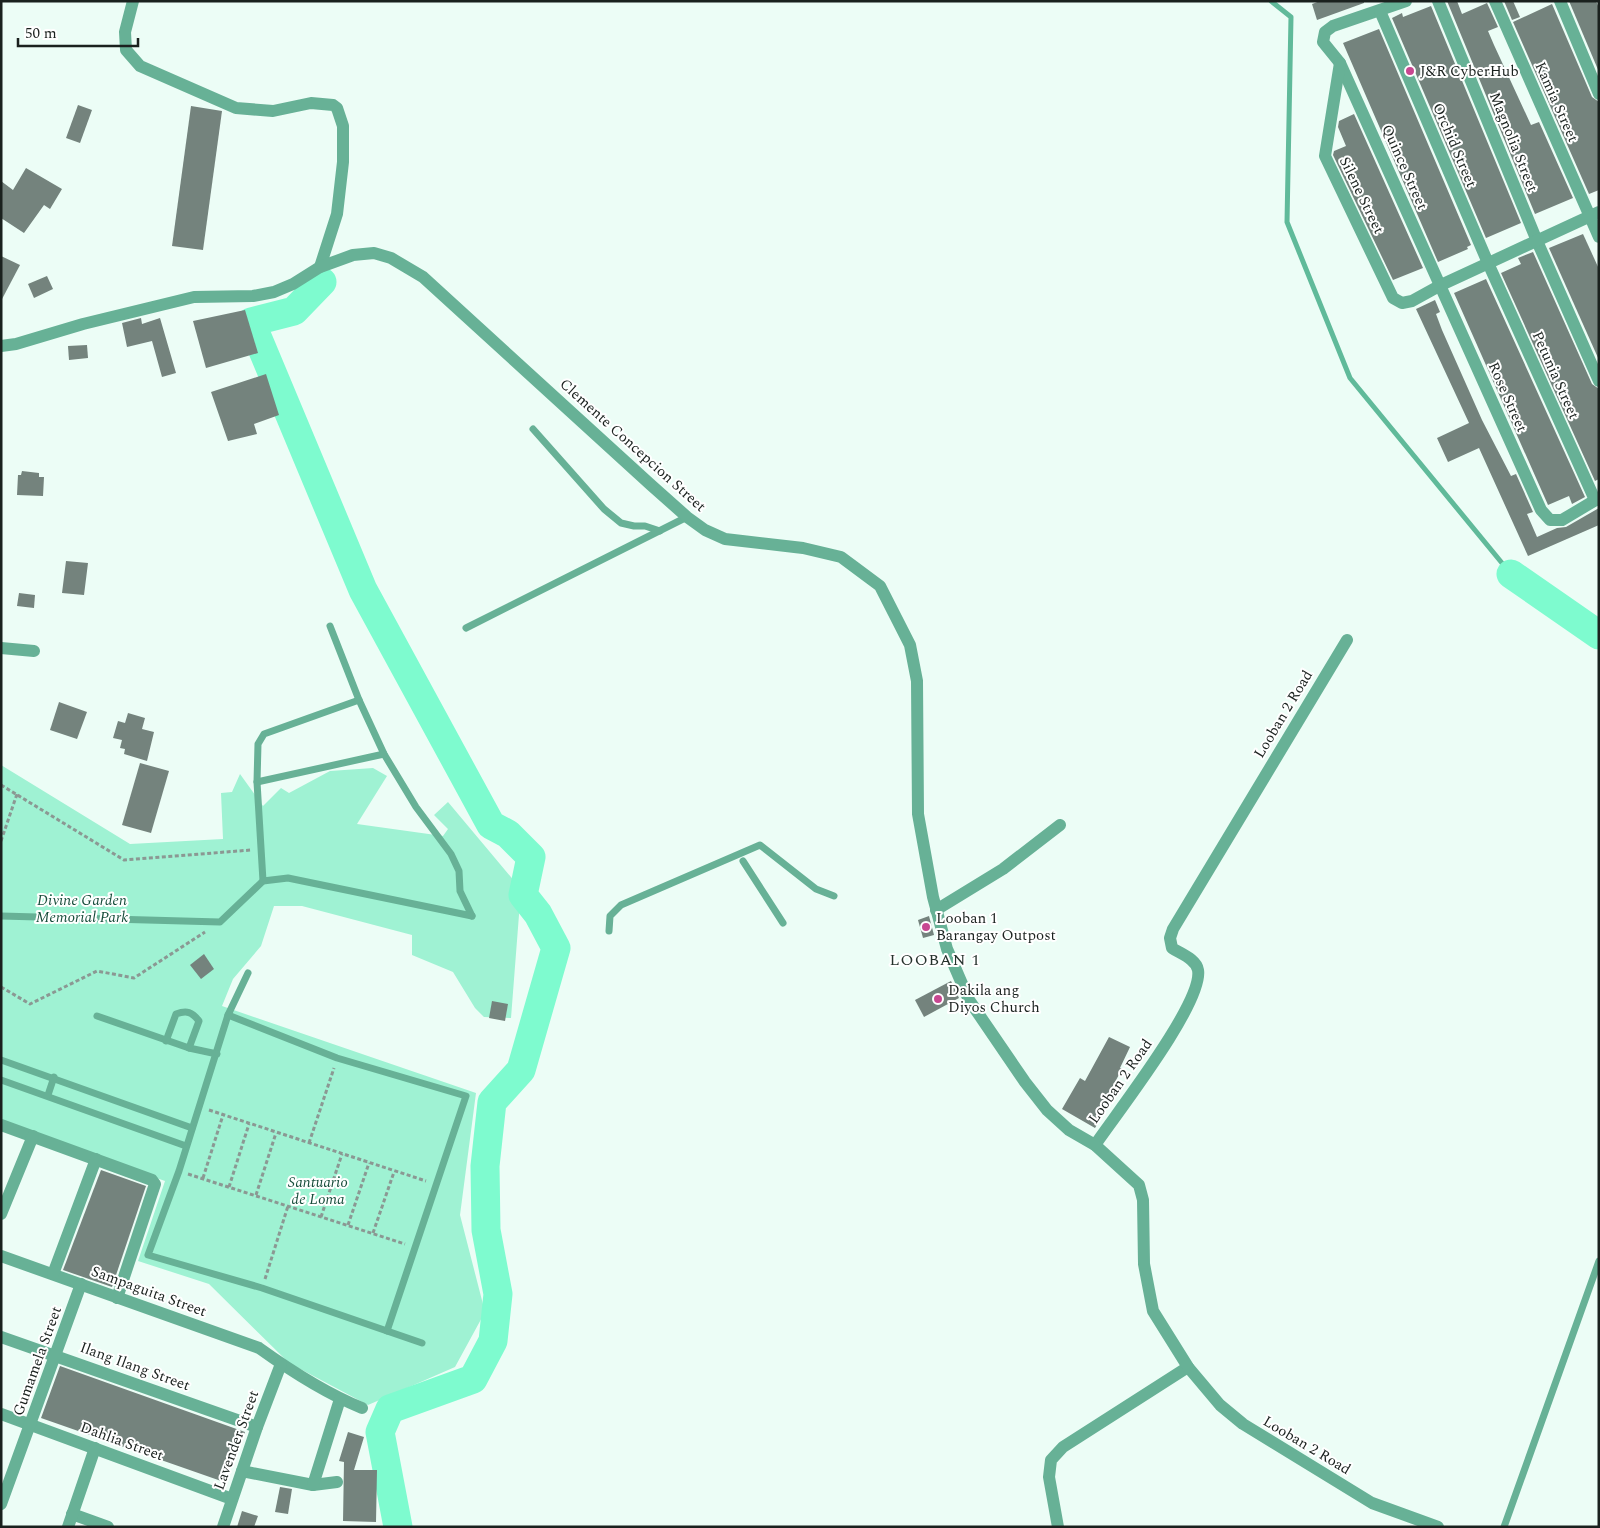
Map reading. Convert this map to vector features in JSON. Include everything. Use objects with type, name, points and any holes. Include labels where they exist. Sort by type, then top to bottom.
[{"type":"street","points":[[133,1],[125,32],[126,50],[140,66],[236,108],[273,111],[311,103],[333,104],[337,108],[343,126],[343,162],[337,214],[320,267]]},
{"type":"street","points":[[1380,11],[1406,1]]},
{"type":"street","name":"Magnolia Street","points":[[1438,1],[1537,240],[1599,380]]},
{"type":"street","name":"Kamia Street","points":[[1495,1],[1594,214],[1599,237]]},
{"type":"street","points":[[1560,1],[1599,94]]},
{"type":"street","name":"Quince Street","points":[[1380,11],[1333,26],[1325,32],[1323,42],[1340,63],[1441,285]]},
{"type":"street","name":"Orchid Street","points":[[1380,11],[1488,263]]},
{"type":"street","name":"Silene Street","points":[[1340,63],[1325,156],[1393,298],[1402,303],[1412,301],[1441,285]]},
{"type":"street","points":[[1441,285],[1594,214]]},
{"type":"street","name":"Clemente Concepcion Street","points":[[1,346],[16,344],[83,324],[194,298],[253,296],[274,292],[293,284],[320,267],[354,254],[374,253],[408,266],[423,277],[687,517],[706,530],[725,539],[803,548],[841,557],[880,586],[910,644],[917,681],[918,814],[936,910],[947,949],[969,1000],[1000,1048],[1048,1110],[1069,1130],[1095,1145]]},
{"type":"street","name":"Petunia Street","points":[[1488,263],[1597,499]]},
{"type":"street","name":"Rose Street","points":[[1441,285],[1541,510],[1550,520],[1562,520],[1597,499]]},
{"type":"street","name":"Looban 2 Road","points":[[1347,640],[1173,929],[1170,938],[1172,948],[1195,963],[1198,968],[1198,975],[1191,997],[1181,1022],[1095,1145],[1139,1185],[1144,1200],[1144,1264],[1147,1290],[1153,1311],[1188,1367],[1220,1405],[1243,1424],[1372,1503],[1438,1527]]},
{"type":"street","points":[[1,648],[34,650]]},
{"type":"street","points":[[936,910],[1003,869],[1060,825]]},
{"type":"street","points":[[1,1125],[152,1180],[155,1184],[155,1190],[117,1298]]},
{"type":"street","points":[[1,1214],[33,1136]]},
{"type":"street","points":[[53,1274],[96,1159]]},
{"type":"street","name":"Sampaguita Street","points":[[1,1256],[259,1348],[281,1364],[340,1399],[362,1408]]},
{"type":"street","name":"Gumamela Street","points":[[1,1504],[81,1284]]},
{"type":"street","name":"Ilang Ilang Street","points":[[1,1337],[257,1427]]},
{"type":"street","name":"Lavender Street","points":[[223,1527],[281,1364]]},
{"type":"street","points":[[1058,1527],[1049,1477],[1051,1460],[1063,1446],[1188,1367]]},
{"type":"street","points":[[313,1485],[340,1399]]},
{"type":"street","name":"Dahlia Street","points":[[1,1414],[232,1499]]},
{"type":"street","points":[[95,1448],[70,1521],[108,1527]]},
{"type":"street","points":[[242,1471],[313,1485],[337,1482]]},
{"type":"lane","points":[[533,429],[610,514],[621,523],[645,526],[660,531]]},
{"type":"lane","points":[[466,628],[687,517]]},
{"type":"lane","points":[[1,916],[220,922],[263,881],[288,878],[472,916],[460,891],[459,871],[451,854],[416,807],[384,754],[359,700],[330,626]]},
{"type":"lane","points":[[263,881],[257,782],[258,744],[264,734],[359,700]]},
{"type":"lane","points":[[257,782],[384,754]]},
{"type":"lane","points":[[609,931],[610,916],[621,905],[760,845],[816,889],[834,896]]},
{"type":"lane","points":[[743,861],[783,923]]},
{"type":"lane","points":[[248,973],[228,1016],[179,1171],[148,1255],[262,1288],[422,1343]]},
{"type":"lane","points":[[166,1041],[176,1014],[184,1011],[194,1014],[199,1021],[189,1048]]},
{"type":"lane","points":[[97,1016],[166,1041],[217,1054]]},
{"type":"lane","points":[[228,1016],[337,1058],[466,1096],[387,1331]]},
{"type":"lane","points":[[1,1060],[54,1077],[192,1128]]},
{"type":"lane","points":[[48,1096],[54,1077]]},
{"type":"lane","points":[[1,1080],[186,1146]]},
{"type":"lane","points":[[1504,1527],[1599,1262]]},
{"type":"path","points":[[1,785],[124,860],[260,849]]},
{"type":"path","points":[[1,842],[17,794]]},
{"type":"path","points":[[1,987],[30,1004],[97,971],[134,978],[220,922]]},
{"type":"path","points":[[309,1144],[337,1058]]},
{"type":"path","points":[[199,1107],[394,1172],[436,1184]]},
{"type":"path","points":[[203,1178],[223,1115]]},
{"type":"path","points":[[229,1187],[249,1124]]},
{"type":"path","points":[[256,1195],[276,1133]]},
{"type":"path","points":[[321,1216],[342,1154]]},
{"type":"path","points":[[348,1226],[369,1163]]},
{"type":"path","points":[[179,1171],[416,1247]]},
{"type":"path","points":[[372,1233],[394,1172]]},
{"type":"path","points":[[262,1288],[288,1206]]},
{"type":"green space","name":"Santuario de Loma","points":[[1,765],[130,844],[223,839],[221,793],[232,792],[240,774],[263,806],[281,788],[289,793],[330,771],[373,768],[387,776],[357,824],[443,836],[448,829],[434,815],[448,802],[521,889],[511,1018],[484,1017],[475,1008],[453,972],[412,955],[412,935],[302,906],[274,906],[261,946],[233,979],[222,1006],[476,1093],[460,1215],[485,1312],[455,1367],[368,1405],[289,1363],[209,1284],[138,1261],[165,1181],[1,1123]]},
{"type":"building","points":[[1320,1],[1364,1],[1364,3],[1317,20],[1312,4]]},
{"type":"building","points":[[1447,1],[1457,1],[1462,14],[1487,3],[1498,27],[1488,31],[1494,45],[1531,125],[1539,122],[1573,198],[1535,214]]},
{"type":"building","points":[[1504,1],[1513,1],[1520,17],[1512,20]]},
{"type":"building","points":[[1569,1],[1596,1],[1599,8],[1599,72]]},
{"type":"building","points":[[1552,4],[1592,97],[1599,102],[1599,190],[1589,194],[1513,22]]},
{"type":"building","points":[[1431,6],[1521,223],[1486,238],[1392,18],[1402,13],[1403,17]]},
{"type":"building","points":[[1379,29],[1471,245],[1467,247],[1468,249],[1438,262],[1343,43]]},
{"type":"building","points":[[78,105],[92,110],[80,143],[66,138]]},
{"type":"building","points":[[191,106],[222,111],[203,250],[172,246]]},
{"type":"building","points":[[1354,114],[1423,268],[1393,280],[1333,155],[1334,151],[1346,146],[1338,127],[1339,121]]},
{"type":"building","points":[[26,168],[62,189],[50,209],[44,205],[24,233],[1,218],[1,181],[13,190]]},
{"type":"building","points":[[1583,234],[1599,269],[1599,360],[1549,248]]},
{"type":"building","points":[[1533,252],[1592,384],[1599,389],[1599,479],[1595,481],[1501,273],[1521,264],[1518,258]]},
{"type":"building","points":[[1,256],[20,265],[1,301]]},
{"type":"building","points":[[47,276],[53,289],[34,298],[28,284]]},
{"type":"building","points":[[1486,279],[1585,497],[1572,504],[1569,496],[1548,505],[1454,293]]},
{"type":"building","points":[[1435,300],[1440,312],[1436,314],[1442,330],[1482,420],[1511,476],[1516,474],[1533,512],[1527,514],[1537,537],[1557,528],[1566,527],[1599,508],[1599,525],[1528,556],[1479,448],[1448,462],[1437,438],[1469,423],[1416,309]]},
{"type":"building","points":[[245,310],[258,353],[206,368],[193,321]]},
{"type":"building","points":[[141,318],[142,324],[160,318],[176,373],[162,377],[152,341],[127,347],[122,323]]},
{"type":"building","points":[[87,345],[88,358],[69,360],[68,346]]},
{"type":"building","points":[[266,374],[279,415],[254,424],[257,434],[228,441],[211,392]]},
{"type":"building","points":[[22,471],[39,473],[39,477],[44,477],[43,496],[17,495],[18,475],[21,475]]},
{"type":"building","points":[[66,561],[88,563],[84,595],[62,593]]},
{"type":"building","points":[[19,593],[35,595],[34,608],[17,606]]},
{"type":"building","points":[[59,702],[87,712],[77,739],[50,730]]},
{"type":"building","points":[[128,713],[145,718],[142,729],[154,732],[147,761],[124,754],[125,749],[120,748],[122,740],[113,738],[118,721],[125,723]]},
{"type":"building","points":[[140,763],[169,771],[151,833],[122,825]]},
{"type":"building","name":"Looban 1 Barangay Outpost","points":[[929,916],[934,935],[923,938],[918,920]]},
{"type":"building","points":[[204,954],[214,969],[201,979],[190,965]]},
{"type":"building","name":"Dakila ang Diyos Church","points":[[951,981],[959,998],[924,1017],[915,1000]]},
{"type":"building","points":[[492,1001],[508,1004],[505,1021],[489,1018]]},
{"type":"building","points":[[1109,1037],[1130,1047],[1120,1068],[1122,1069],[1108,1095],[1113,1098],[1095,1128],[1062,1109],[1080,1078],[1085,1081]]},
{"type":"building","points":[[101,1170],[146,1186],[112,1287],[63,1270]]},
{"type":"building","points":[[60,1366],[245,1432],[235,1460],[232,1458],[224,1482],[41,1418]]},
{"type":"building","points":[[348,1432],[364,1437],[354,1470],[377,1470],[376,1522],[343,1521],[344,1462],[339,1461]]},
{"type":"building","points":[[280,1487],[292,1489],[288,1514],[275,1512]]},
{"type":"building","points":[[242,1511],[258,1516],[254,1527],[237,1527]]},
{"type":"waterway","points":[[1271,1],[1291,17],[1287,222],[1350,378],[1511,574]]},
{"type":"waterway","points":[[322,282],[294,311],[251,322],[363,590],[491,825],[508,834],[531,857],[523,895],[538,914],[556,948],[521,1070],[492,1102],[485,1166],[486,1230],[498,1294],[493,1341],[473,1379],[390,1409],[380,1432],[398,1527]]},
{"type":"waterway","points":[[1511,574],[1599,635]]},
{"type":"place","name":"J&R CyberHub","points":[[1410,71]]},
{"type":"place","name":"Looban 1 Barangay Outpost","points":[[926,927]]},
{"type":"place","name":"Dakila ang Diyos Church","points":[[938,999]]},
{"type":"district","name":"LOOBAN 1","points":[[935,959]]},
{"type":"park label","name":"Divine Garden Memorial Park","points":[[82,908]]}]
